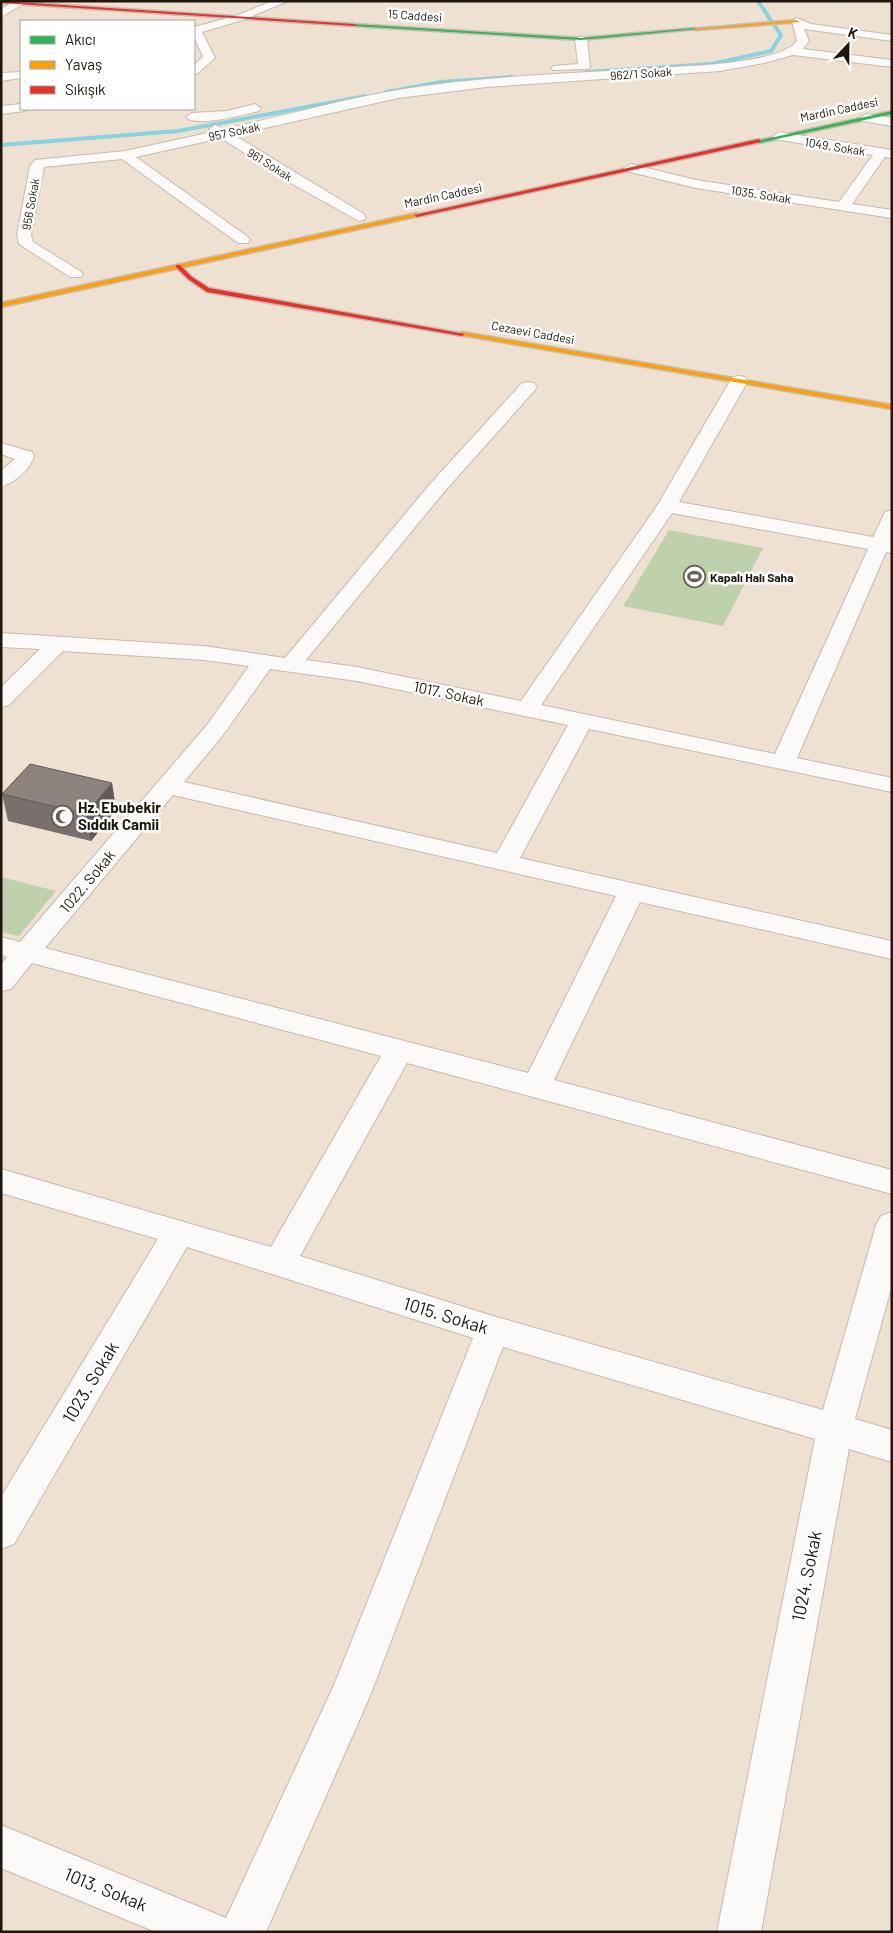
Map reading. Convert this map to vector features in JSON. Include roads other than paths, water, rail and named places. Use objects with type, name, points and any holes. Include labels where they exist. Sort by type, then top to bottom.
[{"type":"main road","name":"15 Caddesi","points":[[1,2],[581,39],[797,21]]},
{"type":"main road","name":"Mardin Caddesi","points":[[282,232],[892,102]]},
{"type":"main road","name":"Mardin Caddesi","points":[[1,305],[892,112]]},
{"type":"main road","points":[[224,244],[248,239]]},
{"type":"main road","name":"Cezaevi Caddesi","points":[[178,266],[190,278],[207,290],[892,407]]},
{"type":"main road","points":[[56,279],[80,274]]},
{"type":"street","points":[[195,69],[209,58],[195,31],[239,18],[283,1]]},
{"type":"street","points":[[1,14],[20,3]]},
{"type":"street","points":[[797,21],[808,27],[892,38]]},
{"type":"street","points":[[792,51],[797,49],[803,41],[798,32],[797,21]]},
{"type":"street","points":[[478,72],[584,67],[581,39]]},
{"type":"street","points":[[792,51],[892,64]]},
{"type":"street","name":"962/1 Sokak","points":[[487,83],[720,68],[764,60],[792,51]]},
{"type":"street","points":[[1,76],[20,75]]},
{"type":"street","name":"957 Sokak","points":[[125,155],[219,132],[398,94],[487,83]]},
{"type":"street","points":[[190,115],[227,114],[265,106]]},
{"type":"street","points":[[1,110],[20,108]]},
{"type":"street","name":"961 Sokak","points":[[190,115],[299,182],[359,216]]},
{"type":"street","points":[[866,118],[892,122]]},
{"type":"street","name":"1049. Sokak","points":[[779,136],[886,154]]},
{"type":"street","points":[[843,206],[886,154]]},
{"type":"street","points":[[125,155],[248,239]]},
{"type":"street","name":"956 Sokak","points":[[80,274],[26,244],[24,235],[37,166],[40,163],[59,160],[125,155]]},
{"type":"street","name":"1035. Sokak","points":[[631,168],[696,184],[892,214]]},
{"type":"street","points":[[527,709],[667,506],[738,381]]},
{"type":"street","points":[[291,665],[437,488],[528,387]]},
{"type":"street","points":[[1,448],[25,456],[23,463],[1,480]]},
{"type":"street","points":[[667,506],[885,546]]},
{"type":"street","points":[[783,762],[885,546],[892,516]]},
{"type":"street","name":"1017. Sokak","points":[[1,640],[204,652],[356,674],[892,784]]},
{"type":"street","points":[[1,700],[58,643]]},
{"type":"street","name":"1022. Sokak","points":[[1,982],[14,949],[167,786],[215,730],[264,661]]},
{"type":"street","points":[[505,862],[582,720]]},
{"type":"street","points":[[167,786],[892,950]]},
{"type":"street","points":[[536,1086],[632,891]]},
{"type":"street","points":[[14,949],[892,1182]]},
{"type":"street","points":[[279,1263],[399,1050]]},
{"type":"street","name":"1015. Sokak","points":[[1,1181],[179,1232],[493,1330],[892,1446]]},
{"type":"street","name":"1024. Sokak","points":[[739,1932],[834,1429],[892,1225]]},
{"type":"street","name":"1023. Sokak","points":[[1,1532],[179,1232]]},
{"type":"street","points":[[244,1932],[350,1696],[493,1330]]},
{"type":"street","name":"1013. Sokak","points":[[1,1846],[210,1932]]},
{"type":"waterway","points":[[587,72],[712,64],[771,51],[781,35],[758,1]]},
{"type":"waterway","points":[[386,92],[441,82],[512,77]]},
{"type":"waterway","points":[[1,145],[178,131],[366,96]]},
{"type":"place","name":"Kapalı Halı Saha","points":[[694,577]]},
{"type":"place","name":"Hz. Ebubekir Sıddık Camii","points":[[62,816]]}]
